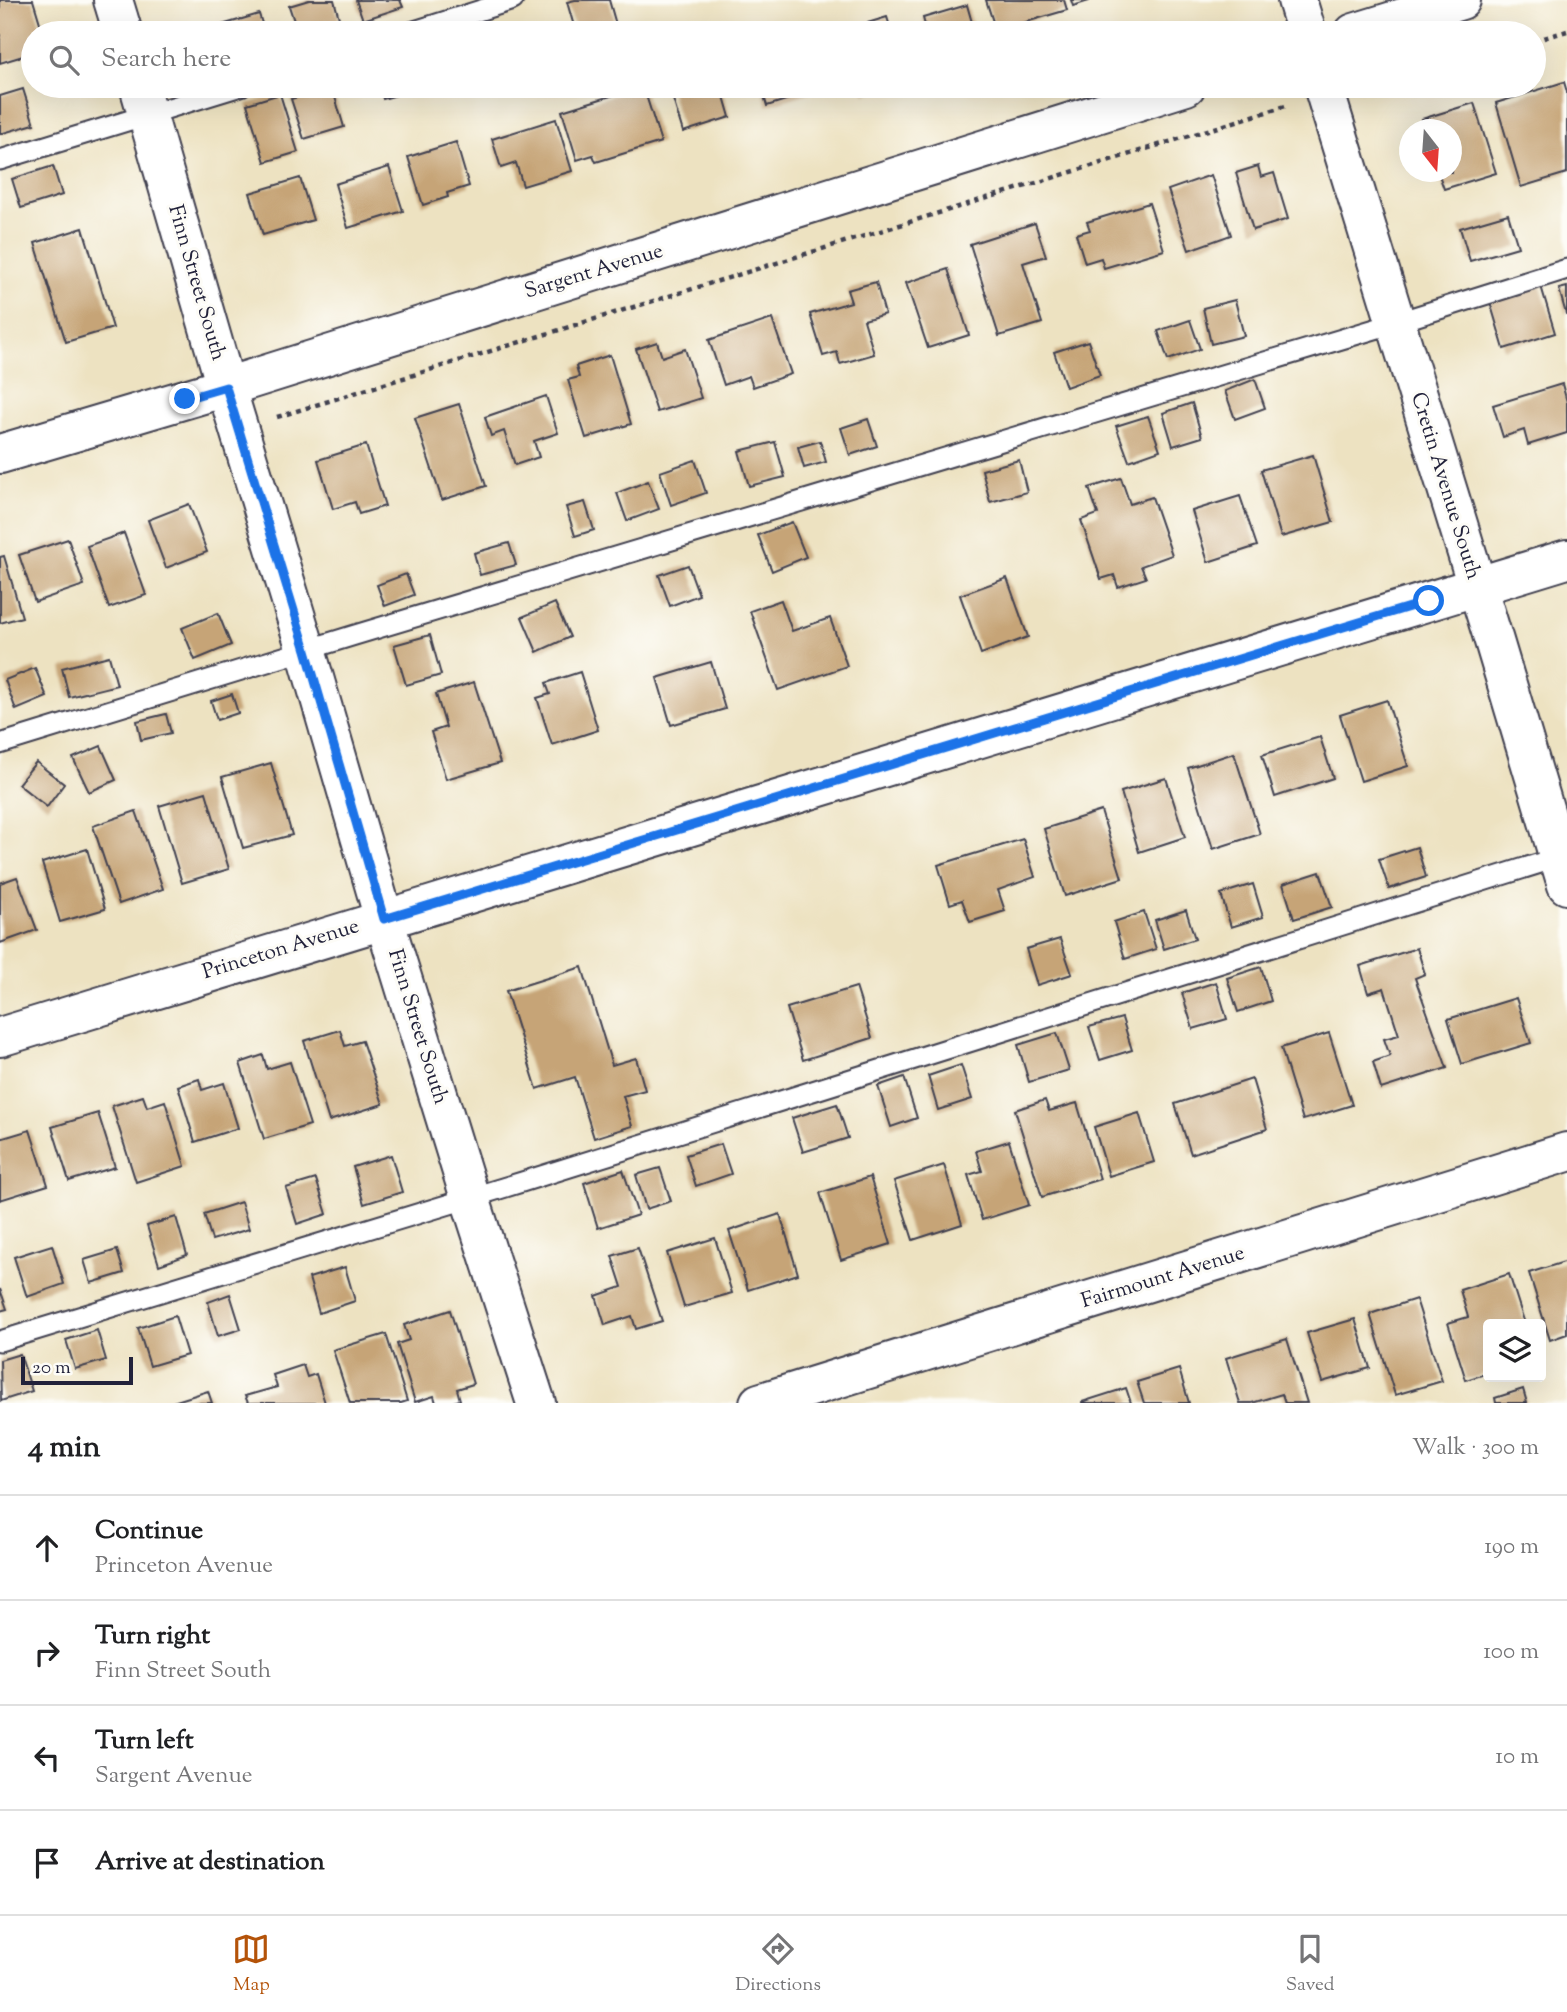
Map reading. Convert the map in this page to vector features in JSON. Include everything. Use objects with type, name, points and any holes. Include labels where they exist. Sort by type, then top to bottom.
[{"type":"street","points":[[113,0],[119,21]]},
{"type":"street","points":[[1297,0],[1303,21]]},
{"type":"street","points":[[1393,21],[1461,0]]},
{"type":"street","name":"Sargent Avenue","points":[[0,454],[226,387],[1148,98]]},
{"type":"street","name":"Cretin Avenue South","points":[[1311,98],[1395,323],[1564,866]]},
{"type":"street","name":"Finn Street South","points":[[144,100],[384,919],[536,1403]]},
{"type":"street","name":"Princeton Avenue","points":[[0,1037],[1567,559]]},
{"type":"street","name":"Fairmount Avenue","points":[[759,1403],[1567,1152]]},
{"type":"lane","points":[[446,21],[513,0]]},
{"type":"lane","points":[[0,160],[144,100]]},
{"type":"lane","points":[[0,744],[1567,269]]},
{"type":"lane","points":[[0,1341],[1564,866]]},
{"type":"path","points":[[1546,37],[1567,31]]},
{"type":"path","points":[[277,417],[1297,98]]},
{"type":"building","points":[[0,0],[33,0],[39,21],[21,21],[21,57],[0,63]]},
{"type":"building","points":[[309,0],[334,0],[340,21],[294,21],[289,6]]},
{"type":"building","points":[[356,0],[400,0],[403,7],[363,20]]},
{"type":"building","points":[[609,0],[615,21],[573,21],[567,2]]},
{"type":"building","points":[[986,0],[1064,0],[1067,10],[1029,21],[993,21]]},
{"type":"building","points":[[1071,0],[1089,0],[1089,1],[1073,6]]},
{"type":"building","points":[[967,5],[972,21],[924,21],[923,18]]},
{"type":"building","points":[[259,14],[261,21],[235,21]]},
{"type":"building","points":[[1564,82],[1567,92],[1567,173],[1521,187],[1496,103],[1512,98],[1546,98],[1546,88]]},
{"type":"building","points":[[21,90],[21,98],[26,98],[34,124],[0,134],[0,96]]},
{"type":"building","points":[[267,98],[281,98],[298,152],[265,162],[247,104]]},
{"type":"building","points":[[335,98],[344,127],[304,139],[291,99]]},
{"type":"building","points":[[604,98],[647,98],[661,142],[596,162],[593,155],[577,160],[562,111]]},
{"type":"building","points":[[673,98],[724,98],[730,117],[683,132]]},
{"type":"building","points":[[765,98],[792,98],[767,106]]},
{"type":"building","points":[[1474,103],[1496,173],[1444,189],[1442,182],[1462,182],[1462,119],[1422,119]]},
{"type":"building","points":[[556,119],[572,171],[523,186],[516,163],[501,168],[492,139]]},
{"type":"building","points":[[456,142],[469,186],[447,193],[448,197],[423,205],[408,157]]},
{"type":"building","points":[[53,166],[62,195],[21,208],[12,179]]},
{"type":"building","points":[[1258,166],[1261,177],[1274,173],[1288,219],[1253,230],[1236,173]]},
{"type":"building","points":[[389,167],[403,211],[348,228],[335,184]]},
{"type":"building","points":[[1211,175],[1231,235],[1189,250],[1168,190]]},
{"type":"building","points":[[300,178],[313,220],[263,235],[250,193]]},
{"type":"building","points":[[1149,203],[1164,250],[1104,268],[1101,258],[1085,263],[1076,234],[1090,230],[1087,222]]},
{"type":"building","points":[[1508,214],[1518,247],[1470,261],[1460,228]]},
{"type":"building","points":[[1035,223],[1046,256],[1023,263],[1042,323],[999,336],[970,244]]},
{"type":"building","points":[[83,228],[113,328],[66,342],[35,243]]},
{"type":"building","points":[[948,269],[969,335],[928,348],[906,283]]},
{"type":"building","points":[[876,282],[885,314],[864,320],[874,354],[840,364],[837,352],[823,356],[810,314],[851,302],[847,290]]},
{"type":"building","points":[[1541,286],[1555,333],[1504,349],[1490,302]]},
{"type":"building","points":[[1567,287],[1567,314],[1566,314],[1559,289]]},
{"type":"building","points":[[1235,300],[1244,336],[1211,344],[1203,308]]},
{"type":"building","points":[[772,319],[791,374],[753,387],[749,376],[724,385],[709,340]]},
{"type":"building","points":[[1190,320],[1200,349],[1168,360],[1158,331]]},
{"type":"building","points":[[1088,341],[1100,375],[1066,387],[1054,352]]},
{"type":"building","points":[[657,342],[662,357],[685,349],[701,398],[657,412],[636,349]]},
{"type":"building","points":[[610,355],[631,424],[586,438],[568,380],[579,377],[576,366]]},
{"type":"building","points":[[1255,379],[1265,408],[1235,419],[1225,391]]},
{"type":"building","points":[[1562,384],[1567,402],[1567,433],[1528,445],[1524,430],[1503,437],[1493,405]]},
{"type":"building","points":[[546,396],[558,433],[534,441],[539,457],[515,465],[504,431],[491,436],[485,417]]},
{"type":"building","points":[[1192,403],[1202,437],[1173,446],[1163,413]]},
{"type":"building","points":[[459,404],[486,486],[442,500],[415,418]]},
{"type":"building","points":[[1148,416],[1160,450],[1129,461],[1116,426]]},
{"type":"building","points":[[868,419],[877,446],[850,455],[841,428]]},
{"type":"building","points":[[820,441],[826,462],[804,468],[798,447]]},
{"type":"building","points":[[775,442],[785,477],[749,486],[739,451]]},
{"type":"building","points":[[366,445],[385,506],[359,514],[355,502],[333,509],[318,460]]},
{"type":"building","points":[[1313,455],[1333,522],[1281,537],[1261,470]]},
{"type":"building","points":[[695,460],[706,493],[671,505],[660,472]]},
{"type":"building","points":[[1019,460],[1027,492],[990,502],[982,470]]},
{"type":"building","points":[[1121,478],[1130,504],[1152,497],[1172,555],[1141,566],[1146,578],[1118,587],[1114,575],[1101,579],[1081,520],[1098,514],[1089,488]]},
{"type":"building","points":[[648,481],[659,509],[627,521],[617,493]]},
{"type":"building","points":[[1240,496],[1257,546],[1208,562],[1192,511]]},
{"type":"building","points":[[585,502],[594,530],[575,536],[566,507]]},
{"type":"building","points":[[189,504],[207,552],[166,568],[148,520]]},
{"type":"building","points":[[792,522],[806,557],[772,571],[758,535]]},
{"type":"building","points":[[124,533],[146,595],[109,608],[87,546]]},
{"type":"building","points":[[68,539],[84,585],[35,602],[19,555]]},
{"type":"building","points":[[509,543],[516,565],[480,575],[474,553]]},
{"type":"building","points":[[4,556],[22,617],[0,623],[0,557]]},
{"type":"building","points":[[688,565],[699,595],[670,606],[659,575]]},
{"type":"building","points":[[406,574],[414,595],[385,606],[377,585]]},
{"type":"building","points":[[1007,578],[1028,637],[981,654],[960,595]]},
{"type":"building","points":[[781,600],[792,631],[830,618],[847,666],[778,690],[750,611]]},
{"type":"building","points":[[555,603],[570,637],[537,652],[522,617]]},
{"type":"building","points":[[218,613],[231,645],[195,660],[182,628]]},
{"type":"building","points":[[430,635],[441,675],[406,685],[394,645]]},
{"type":"building","points":[[109,656],[117,685],[69,697],[62,668]]},
{"type":"building","points":[[711,662],[725,709],[671,725],[657,678]]},
{"type":"building","points":[[35,668],[47,697],[16,710],[5,680]]},
{"type":"building","points":[[580,672],[598,730],[552,745],[537,698],[550,694],[546,683]]},
{"type":"building","points":[[474,682],[500,763],[446,779],[431,732],[446,727],[436,694]]},
{"type":"building","points":[[232,694],[238,713],[217,720],[211,701]]},
{"type":"building","points":[[1387,700],[1408,766],[1361,781],[1340,715]]},
{"type":"building","points":[[166,714],[171,733],[141,740],[137,721]]},
{"type":"building","points":[[1320,737],[1333,778],[1275,797],[1262,755]]},
{"type":"building","points":[[101,746],[116,780],[89,792],[73,758]]},
{"type":"building","points":[[1234,753],[1260,834],[1213,849],[1188,768]]},
{"type":"building","points":[[36,762],[64,784],[47,807],[18,784]]},
{"type":"building","points":[[271,763],[292,835],[243,848],[222,777]]},
{"type":"building","points":[[1166,778],[1185,837],[1139,852],[1121,792]]},
{"type":"building","points":[[206,792],[229,869],[182,883],[159,806]]},
{"type":"building","points":[[136,811],[163,889],[119,904],[93,826]]},
{"type":"building","points":[[1101,811],[1122,878],[1065,896],[1044,829]]},
{"type":"building","points":[[1023,839],[1035,877],[998,890],[1005,911],[970,922],[962,900],[950,904],[938,865]]},
{"type":"building","points":[[1417,847],[1426,877],[1389,889],[1379,859]]},
{"type":"building","points":[[87,849],[105,909],[60,922],[42,863]]},
{"type":"building","points":[[1320,872],[1332,907],[1294,919],[1283,884]]},
{"type":"building","points":[[17,877],[37,930],[0,943],[0,883]]},
{"type":"building","points":[[1253,884],[1263,917],[1231,927],[1221,894]]},
{"type":"building","points":[[1186,910],[1195,939],[1164,949],[1155,920]]},
{"type":"building","points":[[1144,912],[1156,949],[1125,959],[1114,922]]},
{"type":"building","points":[[1060,939],[1072,974],[1037,985],[1026,949]]},
{"type":"building","points":[[1417,948],[1425,974],[1415,978],[1447,1068],[1381,1089],[1373,1062],[1390,1056],[1384,1039],[1399,1035],[1384,988],[1368,993],[1360,966]]},
{"type":"building","points":[[582,967],[612,1065],[636,1058],[645,1090],[623,1096],[632,1126],[594,1138],[575,1077],[537,1089],[506,991]]},
{"type":"building","points":[[1261,967],[1271,1001],[1238,1012],[1227,978]]},
{"type":"building","points":[[1216,982],[1227,1019],[1193,1029],[1182,993]]},
{"type":"building","points":[[856,987],[872,1038],[803,1060],[787,1008]]},
{"type":"building","points":[[1516,998],[1531,1043],[1462,1064],[1448,1019]]},
{"type":"building","points":[[1122,1018],[1132,1050],[1100,1060],[1089,1027]]},
{"type":"building","points":[[340,1030],[345,1046],[362,1041],[383,1104],[329,1121],[304,1041]]},
{"type":"building","points":[[1057,1033],[1069,1070],[1029,1082],[1018,1045]]},
{"type":"building","points":[[1329,1033],[1352,1105],[1303,1120],[1281,1048]]},
{"type":"building","points":[[263,1055],[267,1069],[290,1062],[310,1125],[264,1139],[240,1063]]},
{"type":"building","points":[[961,1065],[972,1099],[938,1110],[928,1076]]},
{"type":"building","points":[[904,1077],[917,1118],[891,1127],[878,1086]]},
{"type":"building","points":[[199,1079],[202,1090],[224,1083],[238,1128],[195,1142],[178,1086]]},
{"type":"building","points":[[1252,1079],[1267,1129],[1191,1154],[1175,1104]]},
{"type":"building","points":[[143,1096],[147,1107],[165,1101],[185,1166],[136,1182],[112,1106]]},
{"type":"building","points":[[1045,1100],[1049,1111],[1077,1103],[1100,1179],[1042,1197],[1015,1110]]},
{"type":"building","points":[[837,1104],[848,1138],[803,1152],[792,1118]]},
{"type":"building","points":[[98,1113],[115,1167],[69,1181],[52,1127]]},
{"type":"building","points":[[1139,1113],[1154,1162],[1109,1176],[1094,1127]]},
{"type":"building","points":[[30,1130],[48,1185],[0,1200],[0,1139]]},
{"type":"building","points":[[1009,1141],[1029,1205],[982,1220],[968,1175],[982,1171],[976,1151]]},
{"type":"building","points":[[721,1144],[731,1174],[696,1186],[686,1155]]},
{"type":"building","points":[[391,1155],[402,1192],[364,1204],[353,1167]]},
{"type":"building","points":[[944,1165],[962,1224],[913,1240],[894,1181]]},
{"type":"building","points":[[660,1168],[671,1201],[646,1209],[636,1175]]},
{"type":"building","points":[[623,1170],[638,1215],[598,1228],[584,1183]]},
{"type":"building","points":[[870,1177],[891,1244],[841,1260],[820,1193]]},
{"type":"building","points":[[316,1179],[327,1214],[297,1224],[286,1188]]},
{"type":"building","points":[[241,1202],[249,1229],[212,1240],[204,1214]]},
{"type":"building","points":[[780,1214],[798,1274],[748,1290],[729,1231]]},
{"type":"building","points":[[176,1217],[187,1255],[159,1265],[147,1226]]},
{"type":"building","points":[[715,1238],[732,1293],[684,1307],[667,1253]]},
{"type":"building","points":[[52,1245],[64,1284],[27,1297],[14,1257]]},
{"type":"building","points":[[638,1248],[662,1321],[636,1329],[632,1316],[605,1325],[596,1296],[622,1287],[612,1256]]},
{"type":"building","points":[[117,1250],[124,1273],[91,1283],[84,1260]]},
{"type":"building","points":[[1567,1261],[1567,1334],[1550,1340],[1546,1319],[1543,1319],[1529,1273]]},
{"type":"building","points":[[345,1267],[355,1301],[319,1313],[309,1278]]},
{"type":"building","points":[[1509,1274],[1523,1319],[1483,1319],[1483,1375],[1466,1380],[1448,1323],[1468,1317],[1460,1290]]},
{"type":"building","points":[[0,1289],[7,1309],[0,1311]]},
{"type":"building","points":[[230,1294],[241,1329],[218,1336],[208,1302]]},
{"type":"building","points":[[1416,1299],[1442,1381],[1395,1395],[1370,1314]]},
{"type":"building","points":[[450,1310],[473,1384],[457,1389],[460,1400],[436,1403],[434,1396],[415,1402],[397,1344],[409,1340],[404,1325]]},
{"type":"building","points":[[175,1316],[187,1355],[150,1366],[138,1328]]},
{"type":"building","points":[[1355,1319],[1370,1368],[1322,1382],[1307,1333]]},
{"type":"building","points":[[97,1330],[106,1360],[75,1369],[66,1340]]},
{"type":"building","points":[[386,1334],[407,1401],[350,1403],[333,1350]]},
{"type":"building","points":[[1287,1339],[1307,1403],[1285,1403],[1282,1394],[1252,1403],[1240,1403],[1226,1358]]},
{"type":"building","points":[[20,1354],[32,1391],[1,1401],[0,1360]]},
{"type":"building","points":[[303,1365],[307,1377],[316,1374],[325,1403],[248,1403],[245,1396],[277,1387],[273,1375]]},
{"type":"building","points":[[1179,1369],[1189,1403],[1144,1403],[1137,1382]]},
{"type":"building","points":[[1126,1388],[1131,1403],[1082,1403],[1082,1402]]},
{"type":"building","points":[[1523,1389],[1527,1403],[1496,1403],[1495,1398]]},
{"type":"building","points":[[208,1391],[212,1403],[173,1402]]},
{"type":"route","points":[[185,399],[226,387],[384,919],[1429,601]]}]
